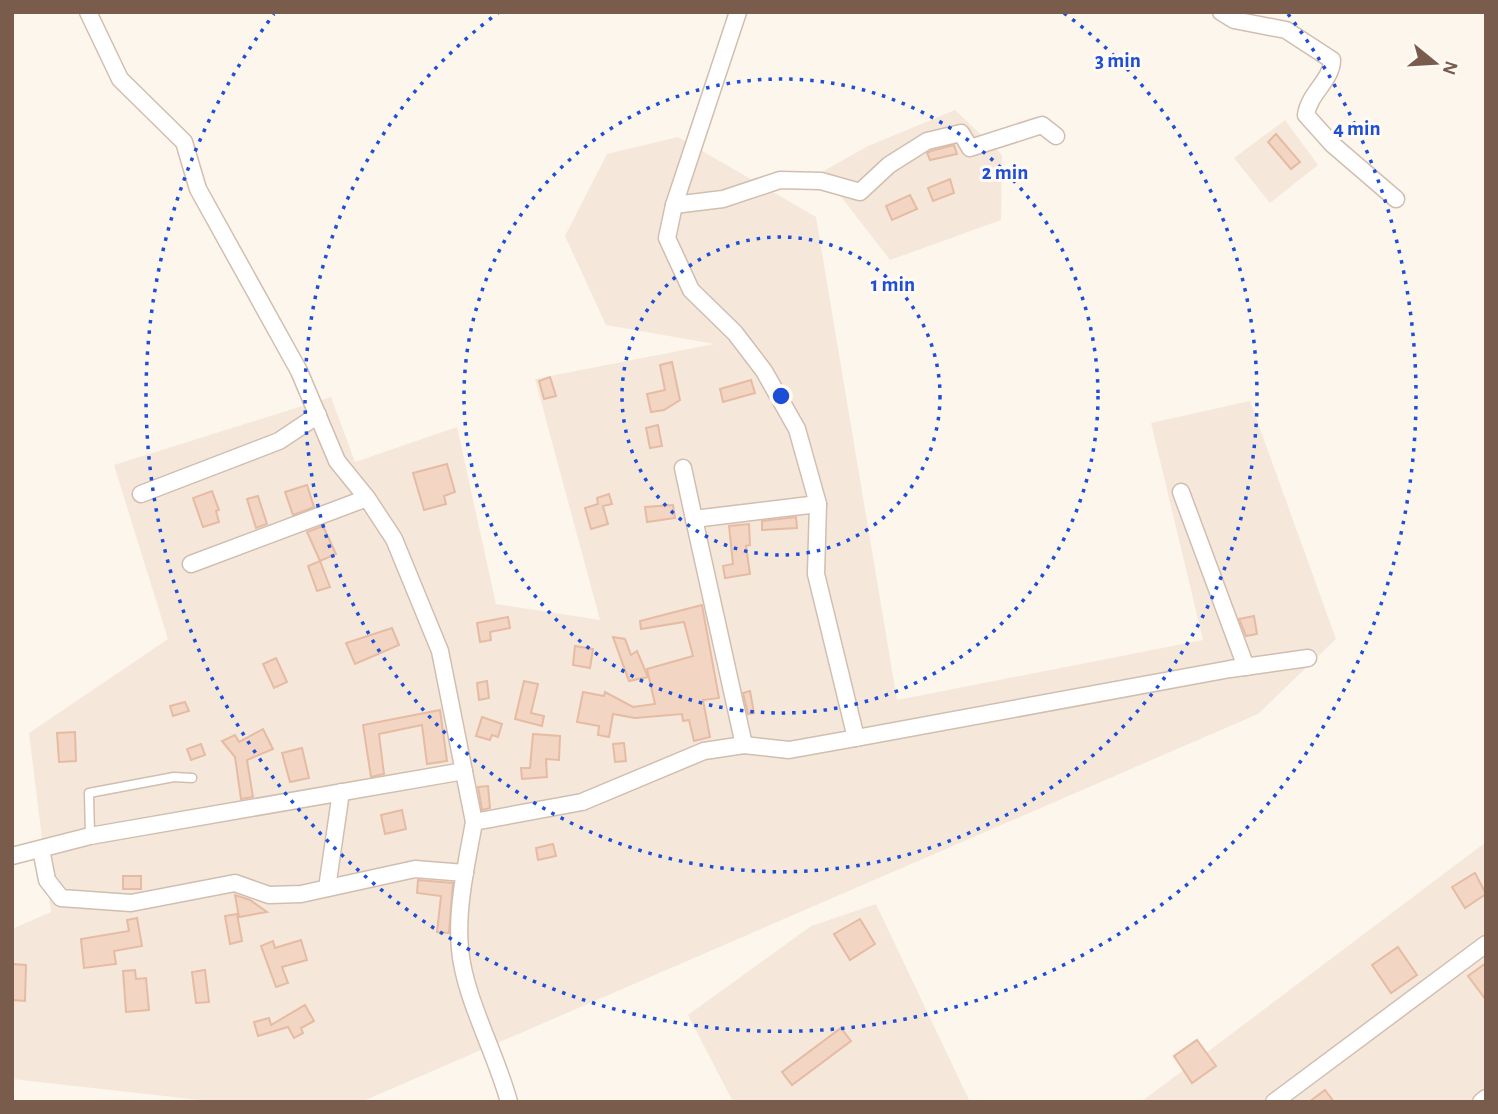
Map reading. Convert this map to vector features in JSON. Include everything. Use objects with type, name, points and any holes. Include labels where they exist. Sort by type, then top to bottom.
[{"type":"street","points":[[88,12],[120,79],[184,142],[198,188],[299,371],[337,461],[368,498],[394,539],[440,651],[474,822],[465,873],[460,950],[476,1009],[499,1065],[509,1102]]},
{"type":"street","points":[[738,12],[674,205],[667,238],[672,254],[691,289],[735,333],[764,371],[797,429],[818,504],[816,574],[856,738]]},
{"type":"street","points":[[1221,12],[1234,20],[1286,30],[1332,60],[1332,69],[1308,101],[1306,116],[1332,144],[1396,198]]},
{"type":"street","points":[[674,205],[723,199],[780,180],[821,180],[860,192],[889,165],[927,141],[961,133],[970,148],[1042,125],[1056,136]]},
{"type":"street","points":[[141,494],[279,441],[318,415]]},
{"type":"street","points":[[683,468],[744,745]]},
{"type":"street","points":[[1181,492],[1246,667]]},
{"type":"street","points":[[191,564],[368,498]]},
{"type":"street","points":[[694,519],[818,504]]},
{"type":"street","points":[[474,822],[582,802],[704,751],[744,745],[789,750],[1308,658]]},
{"type":"street","points":[[12,856],[90,836],[464,771]]},
{"type":"street","points":[[327,888],[341,792]]},
{"type":"street","points":[[41,849],[47,880],[61,898],[131,903],[235,883],[269,895],[301,894],[415,869],[465,873]]},
{"type":"street","points":[[1274,1102],[1486,944]]},
{"type":"street","points":[[1481,1102],[1486,1098]]},
{"type":"lane","points":[[90,836],[89,793],[174,777],[192,778]]},
{"type":"shaded area","points":[[955,110],[1002,155],[1001,220],[890,260],[822,172],[868,146]]},
{"type":"shaded area","points":[[1285,120],[1318,165],[1270,203],[1234,158]]},
{"type":"shaded area","points":[[678,137],[816,217],[897,700],[1203,640],[1151,423],[1250,401],[1336,639],[1258,714],[361,1102],[218,1102],[12,1079],[12,929],[51,912],[29,733],[168,639],[114,465],[331,397],[355,462],[457,427],[496,604],[600,620],[535,379],[714,344],[606,325],[565,236],[607,154]]},
{"type":"shaded area","points":[[1486,842],[1486,1102],[1141,1102]]},
{"type":"shaded area","points":[[876,904],[970,1102],[733,1102],[688,1015],[811,926]]},
{"type":"building","points":[[1276,134],[1300,162],[1291,169],[1268,142]]},
{"type":"building","points":[[954,145],[957,154],[930,160],[927,153]]},
{"type":"building","points":[[950,179],[954,193],[933,201],[928,188]]},
{"type":"building","points":[[910,195],[917,209],[892,220],[886,206]]},
{"type":"building","points":[[672,362],[680,400],[664,410],[651,412],[647,394],[665,390],[660,365]]},
{"type":"building","points":[[550,377],[556,396],[544,399],[539,381]]},
{"type":"building","points":[[751,380],[755,393],[723,402],[720,389]]},
{"type":"building","points":[[658,425],[662,446],[650,448],[646,428]]},
{"type":"building","points":[[447,464],[455,492],[444,496],[446,504],[424,510],[413,473]]},
{"type":"building","points":[[307,485],[314,507],[293,515],[285,492]]},
{"type":"building","points":[[212,491],[219,510],[216,511],[219,522],[203,527],[193,498]]},
{"type":"building","points":[[609,494],[612,504],[603,506],[608,524],[591,529],[585,508],[598,504],[597,498]]},
{"type":"building","points":[[258,496],[267,524],[256,528],[247,499]]},
{"type":"building","points":[[673,505],[675,518],[647,522],[645,507]]},
{"type":"building","points":[[796,517],[797,528],[762,530],[762,521]]},
{"type":"building","points":[[749,524],[750,545],[746,546],[750,574],[725,578],[723,566],[733,564],[729,526]]},
{"type":"building","points":[[323,526],[336,554],[320,561],[307,532]]},
{"type":"building","points":[[320,561],[330,587],[317,591],[308,566]]},
{"type":"building","points":[[702,605],[719,698],[703,700],[710,737],[694,741],[689,720],[683,721],[682,714],[635,718],[613,714],[609,737],[598,735],[599,726],[577,722],[583,692],[604,696],[605,692],[633,707],[655,704],[647,669],[693,656],[684,622],[641,629],[640,621]]},
{"type":"building","points":[[1254,616],[1257,634],[1246,636],[1239,619]]},
{"type":"building","points":[[508,617],[510,628],[490,632],[491,640],[480,642],[477,623]]},
{"type":"building","points":[[392,628],[399,645],[355,664],[346,643]]},
{"type":"building","points":[[613,637],[625,639],[631,655],[637,651],[648,677],[629,681]]},
{"type":"building","points":[[575,646],[593,649],[590,668],[573,665]]},
{"type":"building","points":[[276,658],[287,682],[274,688],[263,664]]},
{"type":"building","points":[[487,681],[489,698],[479,700],[477,683]]},
{"type":"building","points":[[524,681],[538,684],[531,713],[544,716],[542,726],[515,719]]},
{"type":"building","points":[[750,691],[754,713],[748,714],[743,693]]},
{"type":"building","points":[[185,702],[189,711],[173,716],[170,706]]},
{"type":"building","points":[[440,710],[447,761],[427,764],[422,725],[379,734],[384,774],[371,777],[363,725]]},
{"type":"building","points":[[482,717],[502,724],[498,737],[492,735],[490,740],[476,736]]},
{"type":"building","points":[[263,729],[273,749],[247,760],[253,797],[241,799],[235,757],[222,741],[235,735],[239,742]]},
{"type":"building","points":[[75,732],[76,761],[59,762],[57,733]]},
{"type":"building","points":[[533,734],[560,736],[559,760],[546,759],[547,777],[522,779],[521,768],[530,768]]},
{"type":"building","points":[[624,743],[626,761],[615,762],[613,744]]},
{"type":"building","points":[[201,744],[205,755],[191,760],[187,749]]},
{"type":"building","points":[[302,748],[309,778],[290,782],[282,753]]},
{"type":"building","points":[[488,786],[490,808],[482,810],[478,787]]},
{"type":"building","points":[[402,810],[406,829],[385,834],[381,815]]},
{"type":"building","points":[[553,844],[556,856],[538,860],[536,848]]},
{"type":"building","points":[[1475,873],[1486,894],[1465,908],[1452,887]]},
{"type":"building","points":[[123,876],[141,876],[141,889],[123,889]]},
{"type":"building","points":[[418,880],[453,883],[449,933],[437,932],[441,896],[417,893]]},
{"type":"building","points":[[235,895],[250,900],[267,912],[239,917]]},
{"type":"building","points":[[237,914],[242,941],[230,944],[225,916]]},
{"type":"building","points":[[137,918],[142,946],[114,951],[116,964],[84,968],[81,939],[129,931],[127,920]]},
{"type":"building","points":[[860,919],[875,944],[850,960],[834,934]]},
{"type":"building","points":[[301,940],[307,960],[282,967],[288,983],[276,987],[261,946],[273,941],[275,948]]},
{"type":"building","points":[[1398,947],[1417,975],[1391,993],[1372,965]]},
{"type":"building","points":[[1486,963],[1486,1000],[1468,976]]},
{"type":"building","points":[[12,964],[26,965],[25,1001],[12,1000]]},
{"type":"building","points":[[135,970],[136,979],[146,978],[149,1010],[126,1012],[123,971]]},
{"type":"building","points":[[205,970],[209,1002],[196,1003],[192,972]]},
{"type":"building","points":[[305,1005],[314,1021],[301,1028],[303,1033],[294,1038],[288,1027],[258,1036],[254,1022],[269,1018],[271,1025]]},
{"type":"building","points":[[841,1028],[851,1041],[792,1085],[782,1072]]},
{"type":"building","points":[[1197,1040],[1216,1066],[1192,1083],[1174,1056]]},
{"type":"building","points":[[1325,1090],[1334,1102],[1309,1102]]}]
